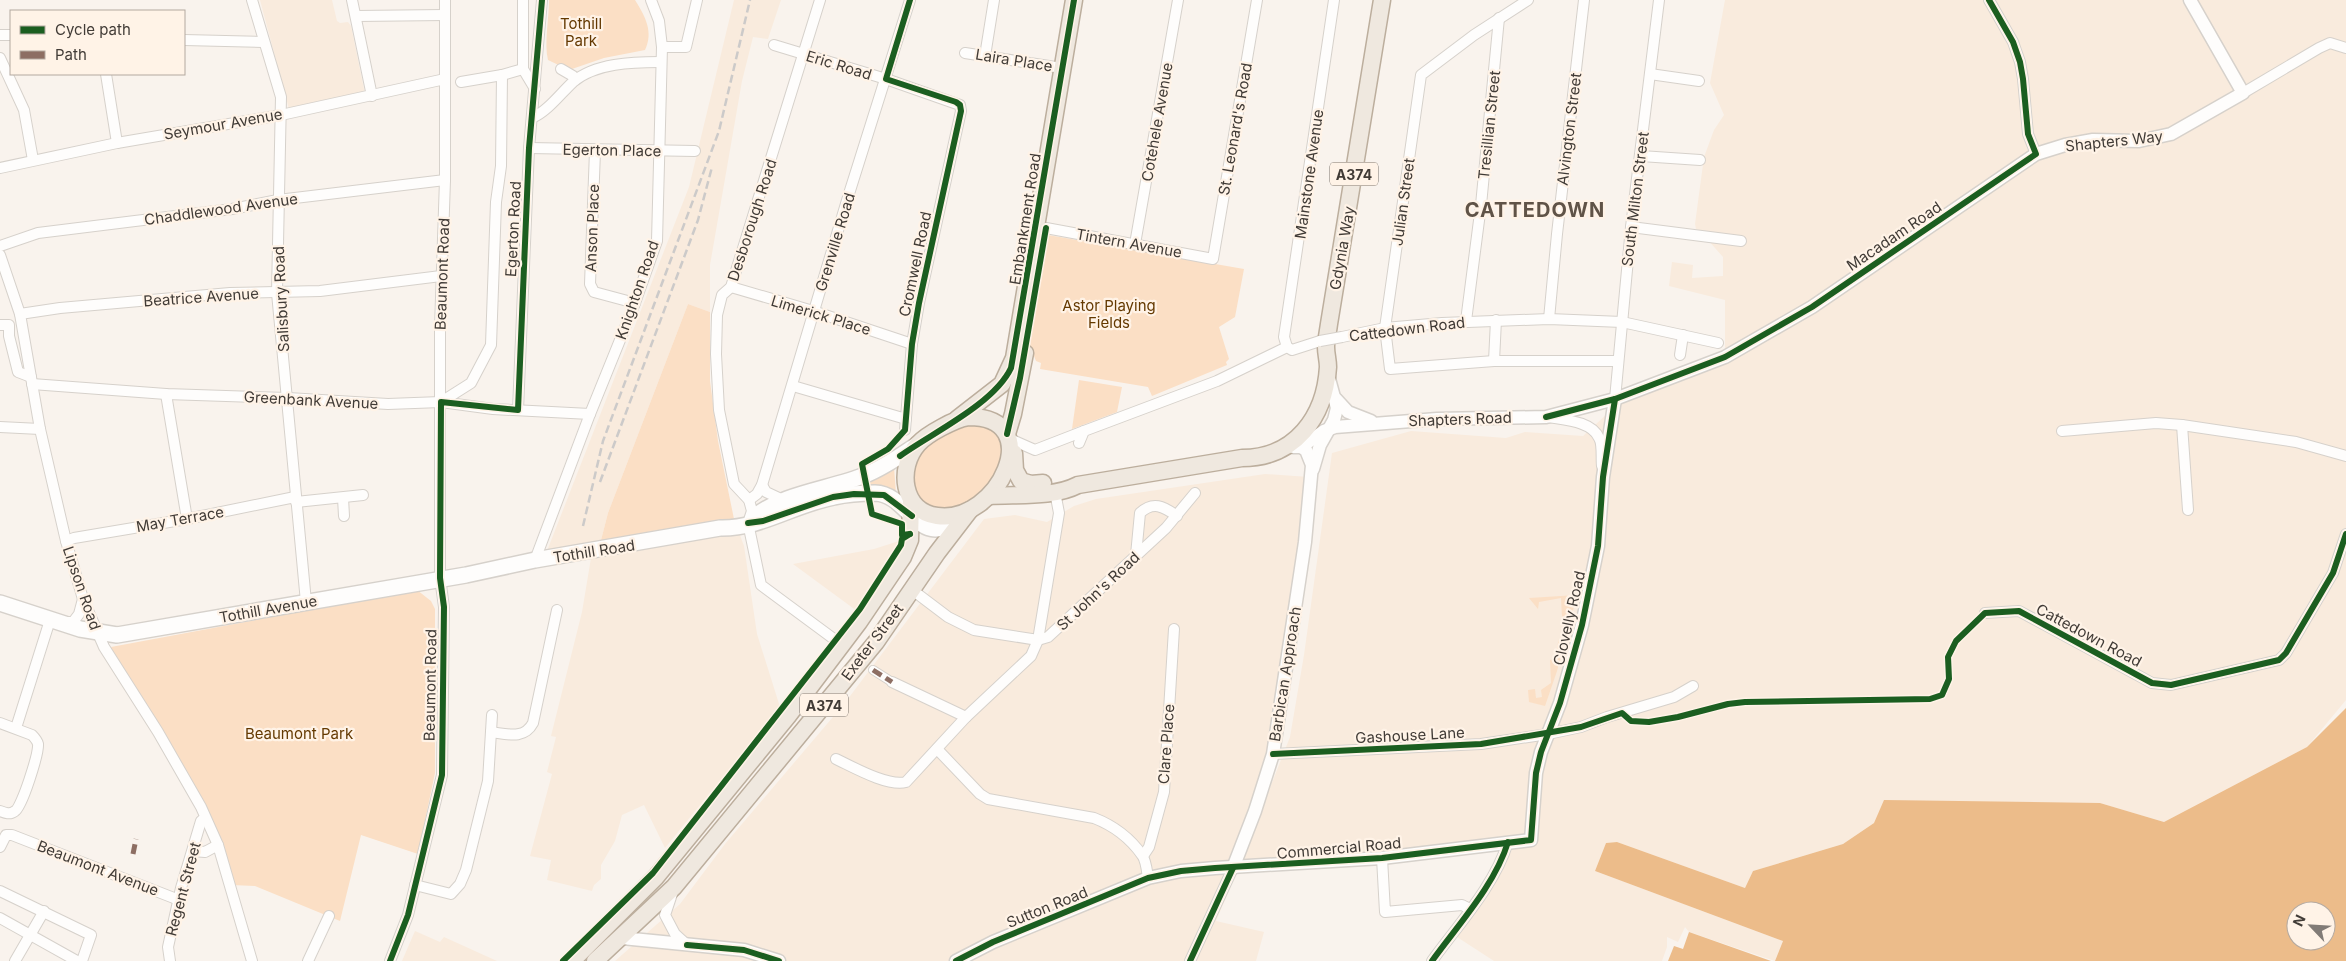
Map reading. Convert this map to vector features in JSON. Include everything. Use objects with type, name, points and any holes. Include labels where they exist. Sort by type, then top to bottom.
[{"type":"main road","name":"Embankment Road","points":[[957,419],[1002,384],[1014,358],[1074,0]]},
{"type":"main road","name":"Embankment Road","points":[[1009,439],[1084,0]]},
{"type":"main road","name":"Gdynia Way","points":[[1242,458],[1255,448],[1284,435],[1300,418],[1312,395],[1319,361],[1318,346],[1382,0]]},
{"type":"main road","name":"Gdynia Way","points":[[989,496],[1055,492],[1067,490],[1078,484],[1242,458],[1263,457],[1283,448],[1301,434],[1315,416],[1322,400],[1327,371],[1318,346]]},
{"type":"main road","points":[[986,418],[994,422],[1009,439],[1007,467],[997,486],[989,496],[966,512],[946,516],[932,516],[917,508],[911,509],[907,494],[906,475],[918,444],[957,419],[986,418]]},
{"type":"main road","name":"Gdynia Way","points":[[1009,439],[1014,451],[1015,470],[1021,481],[1032,484],[1064,480],[1078,484]]},
{"type":"main road","name":"Tothill Road","points":[[748,523],[757,515],[783,500],[805,495],[864,475],[883,467],[918,444]]},
{"type":"main road","name":"Tothill Road","points":[[440,578],[466,575],[535,560],[720,528],[732,528],[763,521],[833,497],[854,494],[884,495],[911,509]]},
{"type":"main road","name":"A374","points":[[937,552],[978,516],[995,504],[1030,497],[1034,494]]},
{"type":"main road","name":"Exeter Street","points":[[590,955],[656,877],[727,787],[788,716],[842,645],[903,557],[910,540],[911,509]]},
{"type":"main road","name":"Exeter Street","points":[[572,961],[590,955],[622,938],[674,887],[876,642],[966,512]]},
{"type":"main road","name":"Tothill Avenue","points":[[0,602],[80,629],[117,634],[440,578]]},
{"type":"street","name":"Salisbury Road","points":[[252,0],[281,98],[277,293],[306,602]]},
{"type":"street","points":[[352,0],[372,96]]},
{"type":"street","name":"Beaumont Road","points":[[390,961],[408,915],[442,775],[444,607],[440,578],[441,276],[445,180],[445,0]]},
{"type":"street","points":[[523,0],[522,69],[535,89]]},
{"type":"street","name":"Egerton Road","points":[[518,410],[529,148],[542,0]]},
{"type":"street","name":"Knighton Road","points":[[535,560],[635,302],[656,241],[660,62],[662,47],[659,21],[655,6],[651,0]]},
{"type":"street","points":[[662,47],[686,47],[697,0]]},
{"type":"street","name":"Desborough Road","points":[[749,500],[734,484],[719,410],[716,354],[717,315],[722,295],[731,287],[820,0]]},
{"type":"street","name":"Grenville Road","points":[[749,500],[757,494],[762,484],[910,0]]},
{"type":"street","points":[[985,56],[994,0]]},
{"type":"street","name":"Cotehele Avenue","points":[[1135,244],[1178,0]]},
{"type":"street","name":"St. Leonard's Road","points":[[1213,259],[1257,0]]},
{"type":"street","name":"Mainstone Avenue","points":[[1287,347],[1284,337],[1334,0]]},
{"type":"street","points":[[1499,18],[1528,0]]},
{"type":"street","name":"Alvington Street","points":[[1549,318],[1584,0]]},
{"type":"street","name":"South Milton Street","points":[[1615,399],[1631,227],[1660,0]]},
{"type":"street","points":[[1988,0],[2013,42],[2020,62],[2028,134],[2036,154]]},
{"type":"street","points":[[2190,0],[2243,94],[2330,43],[2346,48]]},
{"type":"street","points":[[356,16],[445,15]]},
{"type":"street","name":"Julian Street","points":[[1494,361],[1390,369],[1385,328],[1421,75],[1499,18]]},
{"type":"street","name":"Tresillian Street","points":[[1466,321],[1481,205],[1499,18]]},
{"type":"street","points":[[185,40],[263,42]]},
{"type":"street","name":"Eric Road","points":[[774,44],[886,79],[960,105]]},
{"type":"street","name":"Laira Place","points":[[965,53],[1062,68]]},
{"type":"street","points":[[0,58],[24,110],[32,160]]},
{"type":"street","points":[[532,118],[541,114],[576,80],[604,68],[660,62]]},
{"type":"street","points":[[461,82],[502,75],[522,69]]},
{"type":"street","points":[[561,69],[576,80]]},
{"type":"street","points":[[1650,74],[1699,81]]},
{"type":"street","points":[[106,75],[117,142]]},
{"type":"street","points":[[441,402],[471,382],[491,344],[496,202],[501,166],[502,75]]},
{"type":"street","name":"Seymour Avenue","points":[[0,168],[117,142],[281,114],[445,80]]},
{"type":"street","name":"Shapters Way","points":[[2036,154],[2065,145],[2093,140],[2139,141],[2171,134],[2243,94]]},
{"type":"street","name":"Cromwell Road","points":[[793,386],[906,425],[912,344],[961,111],[960,105]]},
{"type":"street","name":"Egerton Place","points":[[529,148],[595,151],[695,151]]},
{"type":"street","name":"Anson Place","points":[[595,151],[590,284],[594,292],[635,302]]},
{"type":"street","name":"Macadam Road","points":[[1615,399],[1725,357],[1812,308],[2036,154]]},
{"type":"street","points":[[1641,156],[1700,160]]},
{"type":"street","name":"Chaddlewood Avenue","points":[[0,246],[38,233],[232,209],[278,200],[445,180]]},
{"type":"street","points":[[1631,227],[1741,241]]},
{"type":"street","name":"Tintern Avenue","points":[[1046,228],[1213,259]]},
{"type":"street","name":"Lipson Road","points":[[0,255],[20,314],[40,429],[66,541],[83,599],[96,631],[201,807],[218,845],[252,961]]},
{"type":"street","name":"Beatrice Avenue","points":[[20,314],[60,308],[230,293],[320,291],[441,276]]},
{"type":"street","name":"Limerick Place","points":[[731,287],[814,311],[912,344]]},
{"type":"street","name":"Cattedown Road","points":[[1009,439],[1035,450],[1217,381],[1287,347],[1292,350],[1318,346],[1353,334],[1385,328],[1466,321],[1549,318],[1622,322],[1718,343]]},
{"type":"street","points":[[1496,320],[1494,361],[1618,361]]},
{"type":"street","points":[[0,325],[9,325],[9,336],[18,372],[32,380]]},
{"type":"street","points":[[1680,355],[1683,335]]},
{"type":"street","name":"Barbican Approach","points":[[1233,868],[1255,811],[1273,754],[1305,542],[1312,474],[1320,445],[1336,415],[1336,399],[1327,371]]},
{"type":"street","name":"Greenbank Avenue","points":[[32,380],[166,394],[388,404],[441,402],[518,410],[590,414]]},
{"type":"street","points":[[166,394],[187,518]]},
{"type":"street","name":"Shapters Road","points":[[1336,399],[1348,412],[1374,422]]},
{"type":"street","name":"Shapters Road","points":[[1546,417],[1615,399]]},
{"type":"street","name":"Clovelly Road","points":[[1532,840],[1536,773],[1560,703],[1582,625],[1598,546],[1604,477],[1615,399]]},
{"type":"street","name":"Shapters Road","points":[[1301,447],[1330,429],[1374,422],[1546,417],[1584,424],[1594,430],[1600,438],[1604,477]]},
{"type":"street","points":[[2062,432],[2156,424],[2182,425],[2296,442],[2346,456]]},
{"type":"street","points":[[2182,425],[2188,510]]},
{"type":"street","points":[[0,427],[40,429]]},
{"type":"street","points":[[1079,443],[1084,431]]},
{"type":"street","points":[[1283,448],[1301,447]]},
{"type":"street","name":"Barbican Approach","points":[[1301,447],[1311,459],[1312,474]]},
{"type":"street","points":[[762,484],[766,492],[783,500]]},
{"type":"street","points":[[912,589],[948,617],[974,630],[1038,640],[1059,513],[1055,492]]},
{"type":"street","name":"St John's Road","points":[[836,759],[899,784],[906,782],[966,716],[1031,656],[1038,640],[1048,637],[1136,555],[1176,516],[1195,493]]},
{"type":"street","name":"May Terrace","points":[[66,541],[74,538],[296,499],[343,498],[363,495]]},
{"type":"street","points":[[343,498],[344,516]]},
{"type":"street","points":[[749,500],[752,511],[748,523],[761,585],[842,645]]},
{"type":"street","points":[[1136,555],[1140,513],[1154,504],[1176,516]]},
{"type":"street","name":"Cattedown Road","points":[[1985,613],[2019,611],[2152,683],[2171,685],[2279,660],[2286,653],[2333,573],[2346,534]]},
{"type":"street","points":[[16,728],[56,621],[73,622],[79,614],[83,599]]},
{"type":"street","points":[[491,732],[516,735],[530,729],[533,723],[556,610]]},
{"type":"street","name":"Clare Place","points":[[1143,856],[1149,847],[1164,792],[1174,629]]},
{"type":"street","points":[[873,670],[892,682],[966,716]]},
{"type":"street","name":"Gashouse Lane","points":[[1273,754],[1481,744],[1548,734],[1581,727],[1606,717],[1674,697],[1693,686]]},
{"type":"street","points":[[416,885],[451,894],[460,884],[466,870],[488,781],[492,715]]},
{"type":"street","points":[[0,723],[16,728],[36,738],[38,749],[16,811],[5,814],[0,811]]},
{"type":"street","points":[[937,749],[980,794],[988,799],[1100,820],[1125,837],[1143,856],[1148,878]]},
{"type":"street","points":[[727,787],[750,794]]},
{"type":"street","name":"Regent Street","points":[[170,961],[168,947],[179,900],[201,822],[205,818]]},
{"type":"street","name":"Beaumont Avenue","points":[[0,847],[6,835],[16,836],[179,900]]},
{"type":"street","name":"Commercial Road","points":[[1148,878],[1181,871],[1382,858],[1532,840]]},
{"type":"street","points":[[1432,961],[1490,882],[1502,862],[1508,842]]},
{"type":"street","points":[[193,852],[205,852],[218,845]]},
{"type":"street","points":[[1382,858],[1386,912],[1462,905],[1470,909]]},
{"type":"street","points":[[1190,961],[1233,868]]},
{"type":"street","name":"Sutton Road","points":[[956,961],[993,942],[1148,878]]},
{"type":"street","points":[[674,887],[666,915],[674,934],[687,945]]},
{"type":"street","points":[[0,891],[92,935],[82,961]]},
{"type":"street","points":[[15,961],[44,911]]},
{"type":"street","points":[[308,961],[329,916]]},
{"type":"street","points":[[0,918],[77,961]]},
{"type":"street","points":[[622,938],[744,950],[779,961]]},
{"type":"shaded area","points":[[260,0],[332,0],[337,21],[340,23],[348,22],[351,26],[365,94],[289,109]]},
{"type":"shaded area","points":[[734,0],[781,0],[768,39],[753,37],[742,81],[710,265],[710,312],[688,304],[608,513],[600,544],[734,519],[744,546],[757,634],[780,707],[665,848],[644,805],[622,815],[615,841],[601,865],[601,879],[594,885],[592,891],[547,880],[551,860],[530,856],[552,774],[547,772],[556,737],[551,736],[582,612],[593,546],[547,551],[689,187]]},
{"type":"shaded area","points":[[1725,0],[2346,0],[2346,700],[2307,747],[2164,822],[2100,803],[1874,823],[1843,844],[1753,871],[1745,888],[1617,842],[1606,843],[1595,871],[1783,941],[1775,961],[1689,932],[1685,927],[1678,942],[1667,937],[1667,947],[1662,961],[1494,961],[1457,937],[1516,843],[1236,874],[1216,921],[1264,932],[1256,961],[615,961],[680,904],[725,844],[844,704],[984,519],[1015,515],[1047,522],[1074,506],[1096,499],[1265,474],[1309,477],[1269,740],[1238,869],[1290,737],[1304,655],[1332,453],[1411,431],[1506,438],[1525,432],[1583,436],[1621,401],[1659,389],[1729,361],[1725,357],[1725,300],[1669,286],[1672,262],[1693,265],[1692,278],[1723,276],[1723,257],[1696,229],[1695,224],[1704,157],[1714,130],[1724,115],[1710,83]]},
{"type":"shaded area","points":[[899,541],[893,555],[857,611],[793,564],[874,549]]},
{"type":"shaded area","points":[[2346,708],[2346,961],[1775,961],[1783,941],[1595,871],[1606,843],[1617,842],[1745,888],[1753,871],[1843,844],[1874,823],[1884,800],[2100,803],[2164,822],[2307,747]]},
{"type":"shaded area","points":[[415,931],[440,942],[444,937],[497,961],[402,961]]},
{"type":"shaded area","points":[[1689,932],[1771,961],[1668,961],[1674,946],[1683,949]]},
{"type":"green space","name":"Tothill Park","points":[[549,0],[635,0],[647,24],[649,37],[645,50],[604,58],[569,70],[548,60]]},
{"type":"green space","name":"Astor Playing Fields","points":[[1048,235],[1244,269],[1235,317],[1219,327],[1229,359],[1226,362],[1227,365],[1152,396],[1148,387],[1040,369],[1041,363],[1036,361],[1030,346],[1041,255]]},
{"type":"green space","points":[[688,304],[710,312],[710,381],[718,441],[734,519],[600,544],[608,513]]},
{"type":"green space","points":[[1079,380],[1122,387],[1117,412],[1072,429]]},
{"type":"green space","points":[[965,423],[984,423],[1003,441],[1000,464],[981,491],[963,504],[943,509],[929,506],[913,493],[913,463],[923,449]]},
{"type":"green space","points":[[894,467],[896,494],[870,490],[869,480]]},
{"type":"green space","name":"Beaumont Park","points":[[417,590],[431,601],[435,609],[435,773],[418,854],[361,835],[340,921],[255,886],[231,885],[219,844],[126,679],[111,647]]},
{"type":"green space","points":[[1577,595],[1557,671],[1545,706],[1529,702],[1528,690],[1535,689],[1536,698],[1542,697],[1541,690],[1551,683],[1550,660],[1558,658],[1557,647],[1559,639],[1563,637],[1561,598],[1539,602],[1538,609],[1529,598]]},
{"type":"railway","points":[[583,526],[603,441],[719,131],[750,0]]},
{"type":"railway","points":[[600,482],[698,220],[712,167]]},
{"type":"marked path","points":[[873,670],[892,682]]},
{"type":"marked path","points":[[133,854],[136,839]]},
{"type":"cycle path","points":[[390,961],[408,915],[442,775],[444,607],[440,578],[441,402],[518,410],[529,148],[542,0]]},
{"type":"cycle path","points":[[910,0],[886,79],[956,102],[960,105],[961,111],[919,303],[912,344],[905,430],[888,449],[862,464],[872,514],[902,524],[902,535],[910,534]]},
{"type":"cycle path","points":[[900,456],[977,406],[1003,381],[1011,368],[1074,0]]},
{"type":"cycle path","points":[[1546,417],[1615,399],[1725,357],[1812,307],[2036,154],[2028,134],[2020,62],[2013,42],[1989,0]]},
{"type":"cycle path","points":[[1007,434],[1020,378],[1046,228]]},
{"type":"cycle path","points":[[956,961],[993,942],[1148,878],[1181,871],[1382,858],[1531,840],[1536,773],[1541,752],[1560,703],[1582,625],[1598,546],[1603,477],[1615,399]]},
{"type":"cycle path","points":[[748,523],[763,521],[833,497],[854,494],[884,495],[912,516]]},
{"type":"cycle path","points":[[563,961],[653,873],[860,609],[901,545],[902,539],[910,534]]},
{"type":"cycle path","points":[[1273,754],[1481,744],[1581,727],[1622,713],[1631,721],[1649,722],[1678,717],[1728,704],[1745,702],[1930,699],[1942,695],[1949,679],[1948,657],[1956,641],[1985,613],[2019,611],[2152,683],[2171,685],[2279,660],[2286,653],[2333,573],[2346,534]]},
{"type":"cycle path","points":[[1432,961],[1485,889],[1502,858],[1508,842]]},
{"type":"cycle path","points":[[1190,961],[1233,868]]},
{"type":"cycle path","points":[[687,945],[744,950],[779,961]]},
{"type":"district","name":"CATTEDOWN","points":[[1535,210]]}]
